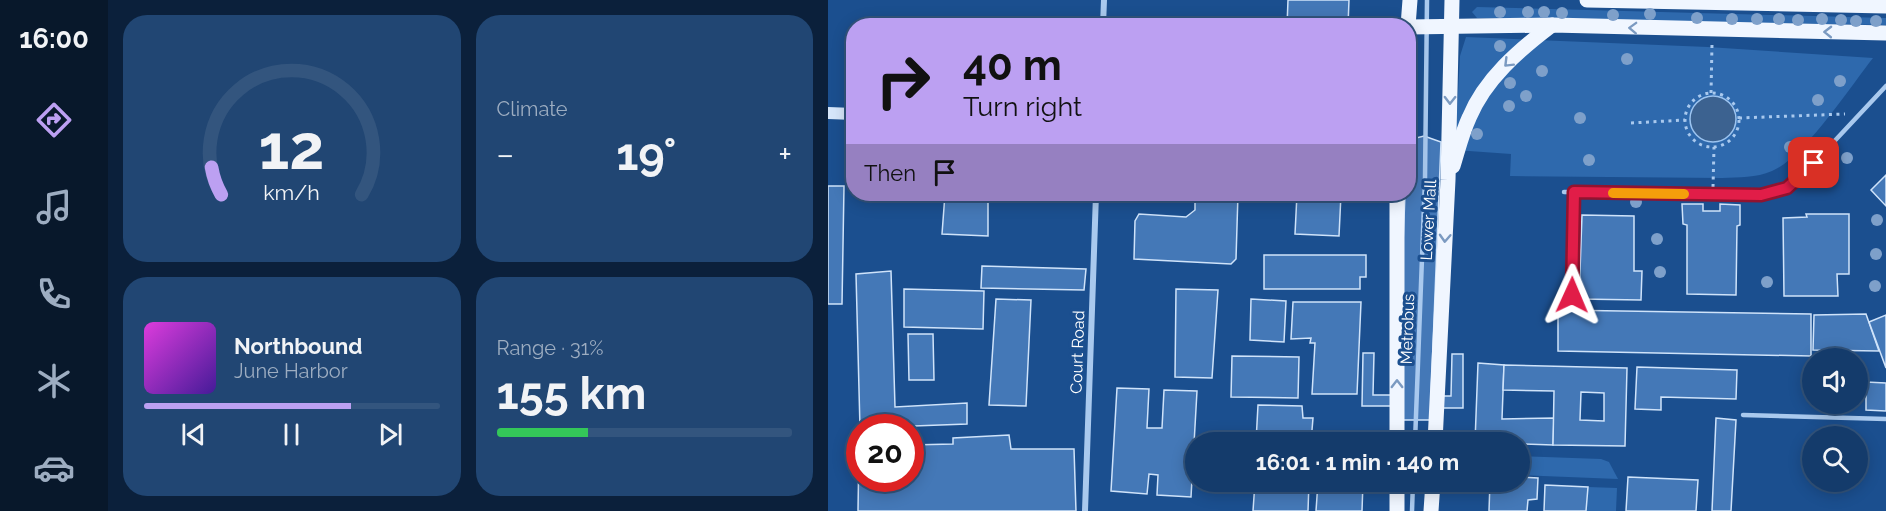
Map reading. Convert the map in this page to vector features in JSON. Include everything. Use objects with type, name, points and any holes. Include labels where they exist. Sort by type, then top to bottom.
[{"type":"main road","points":[[1409,18],[1410,0]]},
{"type":"main road","name":"Lower Mall","points":[[1435,432],[1448,180],[1452,0]]},
{"type":"main road","points":[[1587,0],[1886,6]]},
{"type":"main road","points":[[1416,26],[1552,25],[1886,33]]},
{"type":"main road","points":[[1448,180],[1470,116],[1496,75],[1525,46],[1552,25]]},
{"type":"main road","points":[[828,113],[846,114]]},
{"type":"main road","name":"Lower Mall","points":[[1397,201],[1397,432]]},
{"type":"main road","points":[[1397,492],[1397,511]]},
{"type":"main road","points":[[1431,511],[1432,492]]},
{"type":"street","points":[[1103,18],[1104,0]]},
{"type":"street","name":"Court Road","points":[[1085,511],[1096,201]]},
{"type":"lane","name":"Metrobus","points":[[1415,432],[1425,179],[1427,0]]},
{"type":"lane","points":[[1564,192],[1761,195],[1787,188],[1886,86]]},
{"type":"lane","points":[[1572,295],[1574,192]]},
{"type":"lane","points":[[1743,415],[1886,420]]},
{"type":"lane","points":[[1412,511],[1413,492]]},
{"type":"path","points":[[1711,93],[1712,30]]},
{"type":"path","points":[[1711,93],[1727,97],[1733,103],[1739,118],[1735,134],[1722,145],[1714,147],[1694,140],[1685,120],[1690,105],[1696,99],[1711,93]]},
{"type":"path","points":[[1739,118],[1858,114]]},
{"type":"path","points":[[1631,123],[1685,120]]},
{"type":"path","points":[[1712,195],[1714,147]]},
{"type":"shaded area","points":[[1477,7],[1886,18],[1886,25],[1477,18],[1472,12]]},
{"type":"shaded area","points":[[1466,37],[1708,47],[1873,58],[1840,103],[1798,152],[1784,164],[1760,175],[1722,178],[1510,176],[1511,154],[1455,150],[1460,56]]},
{"type":"shaded area","points":[[1713,96],[1729,103],[1736,119],[1729,135],[1713,142],[1697,135],[1690,119],[1697,103]]},
{"type":"shaded area","points":[[1530,456],[1601,459],[1609,462],[1618,479],[1530,475]]},
{"type":"shaded area","points":[[1588,487],[1617,488],[1616,511],[1586,511]]},
{"type":"building","points":[[1288,0],[1349,0],[1348,18],[1287,18]]},
{"type":"building","points":[[1424,136],[1441,142],[1431,396],[1451,396],[1452,354],[1463,354],[1463,408],[1431,408],[1432,420],[1396,420],[1396,406],[1362,406],[1363,353],[1374,353],[1373,395],[1397,395],[1405,201],[1416,201],[1416,138]]},
{"type":"building","points":[[1886,175],[1886,206],[1871,190]]},
{"type":"building","points":[[828,186],[844,186],[842,304],[828,304]]},
{"type":"building","points":[[944,201],[988,201],[988,236],[942,234]]},
{"type":"building","points":[[1195,201],[1238,201],[1236,259],[1231,264],[1134,259],[1135,221],[1139,214],[1186,217],[1195,210]]},
{"type":"building","points":[[1297,201],[1341,201],[1339,236],[1295,234]]},
{"type":"building","points":[[1682,204],[1703,204],[1703,211],[1720,211],[1720,204],[1740,205],[1740,225],[1737,226],[1736,295],[1687,294],[1687,225],[1683,224]]},
{"type":"building","points":[[1806,214],[1849,214],[1849,274],[1837,274],[1838,296],[1784,296],[1783,218],[1807,217]]},
{"type":"building","points":[[1582,215],[1634,216],[1634,271],[1642,271],[1641,300],[1579,299]]},
{"type":"building","points":[[1264,255],[1366,255],[1366,277],[1360,277],[1360,289],[1264,289]]},
{"type":"building","points":[[982,266],[1086,269],[1084,290],[981,288]]},
{"type":"building","points":[[891,271],[895,407],[967,403],[967,424],[924,426],[924,414],[860,414],[856,274]]},
{"type":"building","points":[[904,289],[984,291],[983,329],[904,327]]},
{"type":"building","points":[[1176,289],[1218,290],[1212,378],[1175,377]]},
{"type":"building","points":[[996,299],[1031,300],[1026,406],[989,405]]},
{"type":"building","points":[[1251,299],[1286,301],[1284,342],[1250,340]]},
{"type":"building","points":[[1293,302],[1361,302],[1357,394],[1312,394],[1315,343],[1310,343],[1311,338],[1291,339]]},
{"type":"building","points":[[1558,310],[1811,314],[1811,348],[1802,348],[1802,356],[1558,351]]},
{"type":"building","points":[[1866,314],[1879,351],[1868,351],[1868,348],[1813,348],[1814,315]]},
{"type":"building","points":[[1886,315],[1886,368],[1869,322]]},
{"type":"building","points":[[908,334],[933,334],[934,380],[909,380]]},
{"type":"building","points":[[1232,356],[1299,357],[1298,398],[1231,397]]},
{"type":"building","points":[[1478,363],[1504,365],[1502,419],[1554,418],[1553,445],[1530,444],[1530,432],[1475,432]]},
{"type":"building","points":[[1504,365],[1627,368],[1625,446],[1553,445],[1554,391],[1503,390]],"holes":[[[1581,392],[1604,393],[1604,421],[1580,420]]]},
{"type":"building","points":[[1637,367],[1737,370],[1736,399],[1661,397],[1661,410],[1635,409]]},
{"type":"building","points":[[1868,382],[1886,383],[1886,411],[1868,410]]},
{"type":"building","points":[[1117,388],[1149,389],[1147,428],[1162,428],[1164,390],[1197,391],[1195,432],[1185,432],[1185,492],[1191,492],[1191,497],[1157,495],[1158,475],[1149,474],[1147,494],[1111,491]]},
{"type":"building","points":[[1258,405],[1302,406],[1303,418],[1313,418],[1312,432],[1257,432]]},
{"type":"building","points":[[1716,418],[1736,420],[1731,511],[1712,511]]},
{"type":"building","points":[[1009,435],[1011,449],[1074,449],[1076,511],[858,511],[858,492],[924,492],[924,445],[953,444],[953,438]]},
{"type":"building","points":[[1628,477],[1698,480],[1696,511],[1626,511]]},
{"type":"building","points":[[1530,478],[1538,478],[1537,499],[1528,500],[1527,511],[1489,511],[1490,492],[1530,492]]},
{"type":"building","points":[[1545,485],[1588,487],[1586,511],[1544,511]]},
{"type":"building","points":[[1254,492],[1309,492],[1308,511],[1253,511]]},
{"type":"building","points":[[1317,492],[1363,492],[1362,511],[1316,511]]},
{"type":"slow traffic","points":[[1613,193],[1684,194]]},
{"type":"route","points":[[1572,295],[1574,192],[1761,195],[1787,188],[1814,163]]}]
